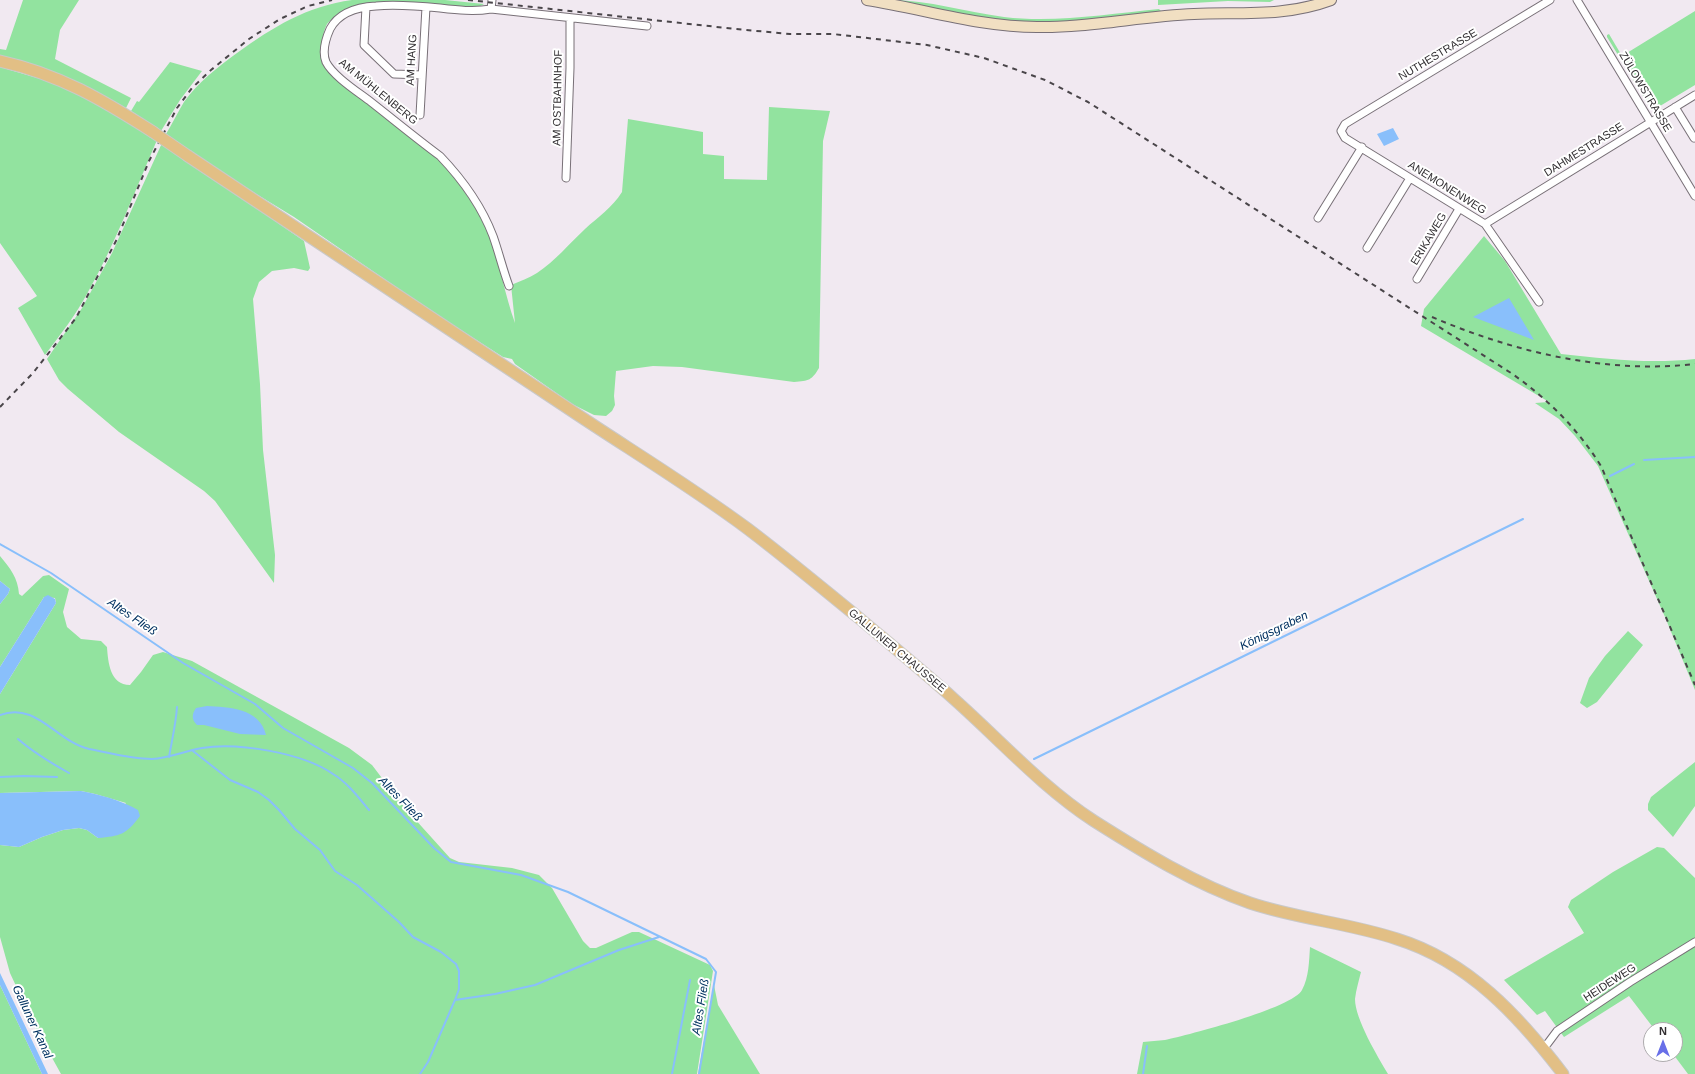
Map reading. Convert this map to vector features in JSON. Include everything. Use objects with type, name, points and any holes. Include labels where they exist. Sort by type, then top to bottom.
[{"type":"main road","points":[[867,0],[969,20],[1037,27],[1082,25],[1178,15],[1285,12],[1331,0]]},
{"type":"main road","name":"GALLUNER CHAUSSEE","points":[[0,61],[32,69],[72,84],[153,132],[576,414],[687,485],[748,529],[837,600],[957,701],[1036,776],[1071,805],[1127,842],[1183,873],[1238,899],[1282,913],[1372,932],[1409,943],[1442,958],[1476,980],[1506,1008],[1543,1048]]},
{"type":"main road","points":[[1543,1048],[1564,1074]]},
{"type":"street","points":[[492,0],[491,9],[647,26]]},
{"type":"street","name":"NUTHESTRASSE","points":[[1341,131],[1345,124],[1550,0]]},
{"type":"street","name":"ZÜLOWSTRASSE","points":[[1577,0],[1695,196]]},
{"type":"street","name":"AM MÜHLENBERG","points":[[491,9],[474,11],[387,5],[366,7],[343,14],[330,29],[325,45],[326,61],[330,68],[339,76],[440,156],[451,168],[483,214],[493,236],[509,286]]},
{"type":"street","points":[[366,7],[364,45],[394,74],[422,75]]},
{"type":"street","name":"AM HANG","points":[[420,115],[426,7]]},
{"type":"street","name":"AM OSTBAHNHOF","points":[[566,178],[570,68],[570,18]]},
{"type":"street","name":"DAHMESTRASSE","points":[[1485,224],[1695,95]]},
{"type":"street","points":[[1675,107],[1694,138]]},
{"type":"street","name":"ANEMONENWEG","points":[[1341,131],[1345,138],[1362,147],[1459,210],[1485,224],[1539,302]]},
{"type":"street","points":[[1318,218],[1362,147]]},
{"type":"street","points":[[1367,248],[1410,178]]},
{"type":"street","name":"ERIKAWEG","points":[[1417,279],[1459,210]]},
{"type":"street","name":"HEIDEWEG","points":[[1543,1048],[1557,1031],[1630,982],[1695,942]]},
{"type":"green space","points":[[23,0],[79,0],[60,30],[55,59],[131,98],[126,108],[92,89],[52,71],[0,55],[0,49],[6,50]]},
{"type":"green space","points":[[352,0],[445,0],[484,4],[470,8],[460,8],[399,4],[365,7],[349,11],[336,16],[327,24],[323,37],[322,60],[439,159],[460,185],[482,219],[491,238],[515,323],[511,285],[534,275],[550,263],[609,208],[622,192],[628,119],[703,132],[703,154],[724,156],[724,179],[767,180],[769,107],[830,111],[823,141],[819,368],[814,375],[810,379],[794,382],[682,367],[653,366],[616,371],[614,396],[615,405],[612,411],[606,416],[594,415],[572,404],[515,364],[512,359],[503,357],[428,309],[294,217],[230,178],[166,134],[184,102],[202,81],[237,53],[277,26],[291,19],[320,7]]},
{"type":"green space","points":[[890,0],[919,2],[990,15],[1023,19],[1082,17],[1159,9],[1162,12],[1075,21],[1022,23],[989,20]]},
{"type":"green space","points":[[1158,0],[1274,0],[1270,2],[1228,1],[1158,5]]},
{"type":"green space","points":[[1695,11],[1695,85],[1660,106],[1653,106],[1645,99],[1607,35],[1609,34],[1622,56]]},
{"type":"green space","points":[[170,62],[202,71],[180,100],[161,131],[131,111],[137,101],[139,102]]},
{"type":"green space","points":[[0,67],[51,82],[84,96],[157,140],[98,274],[68,325],[45,355],[18,308],[37,296],[0,243]]},
{"type":"green space","points":[[162,143],[304,241],[310,268],[308,271],[294,268],[272,271],[259,282],[253,299],[260,384],[263,450],[275,555],[274,583],[215,501],[204,491],[119,432],[68,389],[59,380],[47,359],[82,308],[112,253]]},
{"type":"green space","points":[[1484,236],[1505,261],[1561,354],[1645,361],[1695,359],[1695,690],[1665,617],[1598,466],[1575,436],[1559,419],[1535,403],[1549,402],[1421,326],[1424,309]]},
{"type":"green space","points":[[0,556],[13,574],[17,583],[19,594],[22,596],[43,576],[49,575],[69,589],[63,612],[67,627],[81,639],[101,641],[107,647],[111,672],[118,681],[123,684],[130,685],[153,655],[163,652],[192,661],[349,748],[372,765],[404,807],[450,858],[459,862],[512,868],[539,875],[552,888],[583,941],[590,948],[596,948],[632,932],[639,932],[710,965],[713,971],[697,1074],[61,1074],[35,1027],[10,973],[0,937],[0,845],[19,847],[63,830],[79,828],[87,830],[98,838],[126,803],[81,791],[0,793],[0,694],[56,603],[55,598],[44,597],[0,667],[0,604],[10,589],[0,581]]},
{"type":"green space","points":[[1628,631],[1643,645],[1597,702],[1587,708],[1580,703],[1589,678],[1605,656]]},
{"type":"green space","points":[[1695,762],[1695,806],[1673,837],[1648,810],[1648,804],[1651,797]]},
{"type":"green space","points":[[1657,847],[1664,848],[1695,878],[1695,1074],[1688,1074],[1679,1062],[1683,1062],[1683,1022],[1649,1022],[1629,996],[1564,1037],[1545,1011],[1537,1015],[1504,980],[1584,933],[1568,907],[1571,900],[1613,872]]},
{"type":"green space","points":[[1310,947],[1361,972],[1355,996],[1356,1007],[1368,1038],[1388,1074],[1137,1074],[1143,1042],[1165,1040],[1216,1027],[1280,1005],[1294,997],[1302,990],[1306,980]]},
{"type":"green space","points":[[0,985],[42,1074],[0,1074]]},
{"type":"green space","points":[[714,985],[718,1005],[760,1074],[698,1074]]},
{"type":"water","points":[[1393,128],[1399,139],[1384,146],[1377,134]]},
{"type":"water","points":[[1509,298],[1534,340],[1473,317]]},
{"type":"water","points":[[0,581],[10,589],[0,604]]},
{"type":"water","points":[[48,595],[55,599],[56,603],[0,694],[0,667],[44,597]]},
{"type":"water","points":[[207,706],[233,708],[250,714],[263,726],[266,735],[240,734],[204,725],[197,725],[193,719],[193,714],[196,708]]},
{"type":"water","points":[[81,791],[125,803],[138,810],[140,816],[131,827],[117,835],[98,838],[87,830],[79,828],[63,830],[19,847],[0,845],[0,793]]},
{"type":"water","points":[[0,973],[48,1074],[42,1074],[0,985]]},
{"type":"waterway","name":"Königsgraben","points":[[1644,460],[1695,457]]},
{"type":"waterway","name":"Königsgraben","points":[[1610,476],[1634,464]]},
{"type":"waterway","name":"Königsgraben","points":[[1034,759],[1523,519]]},
{"type":"waterway","name":"Altes Fließ","points":[[0,544],[51,573],[183,663],[255,704],[283,728],[353,768],[372,783],[434,848],[451,862],[521,875],[568,892],[706,959],[716,972],[699,1074]]},
{"type":"waterway","points":[[169,757],[177,707]]},
{"type":"waterway","points":[[0,715],[13,712],[25,713],[46,724],[77,745],[120,756],[152,759],[202,748],[217,747],[251,748],[288,755],[305,760],[320,767],[344,782],[369,810]]},
{"type":"waterway","points":[[18,739],[43,758],[69,773]]},
{"type":"waterway","points":[[193,751],[230,780],[258,792],[269,800],[295,829],[320,850],[335,871],[357,885],[399,922],[413,937],[441,952],[456,964],[459,971],[459,989],[428,1062],[420,1074]]},
{"type":"waterway","points":[[0,777],[57,777]]},
{"type":"waterway","points":[[455,1000],[495,994],[535,985],[619,950],[659,937]]},
{"type":"waterway","points":[[672,1074],[690,980]]},
{"type":"waterway","points":[[1143,1074],[1147,1046]]},
{"type":"railway","points":[[0,407],[33,373],[76,318],[117,239],[149,161],[177,108],[192,88],[211,70],[249,39],[280,19],[308,6],[332,0]]},
{"type":"railway","points":[[468,0],[736,29],[790,34],[833,34],[927,45],[984,58],[1045,80],[1088,102],[1511,373],[1537,393],[1561,415],[1582,439],[1601,466],[1695,685]]},
{"type":"railway","points":[[1432,317],[1495,341],[1560,357],[1594,363],[1627,366],[1695,364]]},
{"type":"water label","name":"Galluner Kanal","points":[[32,1022]]}]
